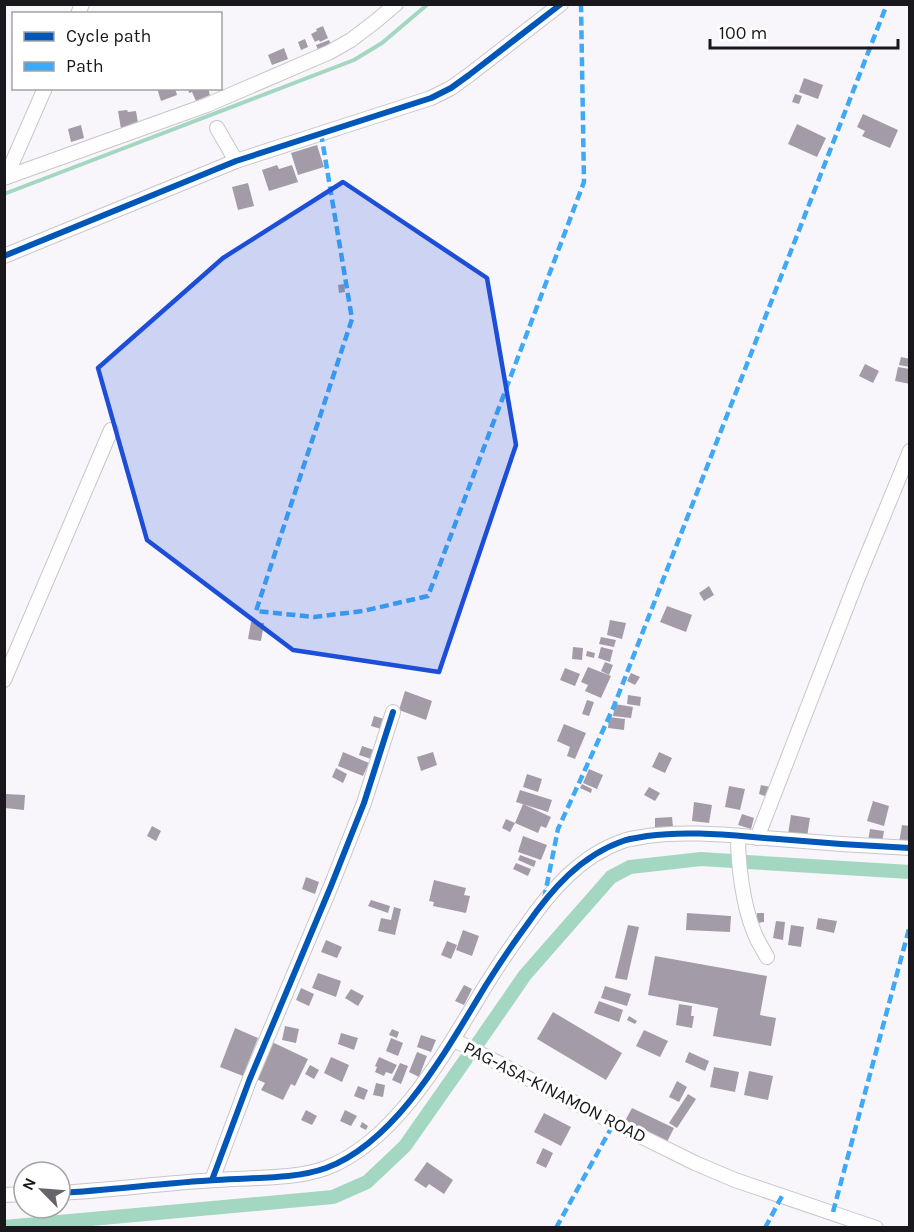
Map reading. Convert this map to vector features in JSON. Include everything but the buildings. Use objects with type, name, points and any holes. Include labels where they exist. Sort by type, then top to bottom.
[{"type":"street","points":[[5,178],[208,108],[330,52],[360,34],[396,4]]},
{"type":"street","points":[[4,256],[236,162],[431,98],[451,88],[469,75],[561,4]]},
{"type":"street","points":[[5,178],[44,90]]},
{"type":"street","points":[[216,128],[236,162]]},
{"type":"street","points":[[4,680],[111,430]]},
{"type":"street","points":[[757,838],[909,451]]},
{"type":"street","points":[[212,1180],[249,1081],[364,802],[393,712]]},
{"type":"street","points":[[454,1040],[494,973],[543,902],[582,862],[605,848],[627,839],[685,833],[909,848]]},
{"type":"street","points":[[738,836],[738,854],[748,916],[754,934],[767,957]]},
{"type":"street","name":"PAG-ASA-KINAMON ROAD","points":[[72,1192],[288,1176],[327,1168],[344,1159],[383,1131],[408,1103],[454,1040],[614,1123],[716,1172],[876,1227]]},
{"type":"highlighted area","points":[[343,182],[487,278],[516,445],[439,672],[293,650],[147,540],[98,368],[223,258]]},
{"type":"waterway","points":[[4,194],[354,60],[382,43],[428,4]]},
{"type":"waterway","points":[[478,1043],[525,975],[611,877],[630,867],[701,859],[733,861]]},
{"type":"waterway","points":[[747,862],[910,872]]},
{"type":"waterway","points":[[4,1227],[333,1197],[367,1182],[405,1146],[466,1059]]},
{"type":"marked path","points":[[321,133],[352,319],[256,611],[314,617],[363,611],[428,596],[584,182],[581,4]]},
{"type":"marked path","points":[[544,899],[558,829],[614,706],[887,4]]},
{"type":"marked path","points":[[833,1212],[909,929]]},
{"type":"marked path","points":[[556,1228],[614,1123]]},
{"type":"marked path","points":[[765,1228],[782,1196]]},
{"type":"cycle path","points":[[4,256],[236,161],[431,98],[451,88],[469,75],[561,4]]},
{"type":"cycle path","points":[[212,1180],[249,1081],[364,803],[393,712]]},
{"type":"cycle path","points":[[72,1192],[300,1175],[326,1168],[352,1155],[376,1137],[419,1090],[491,977],[556,887],[580,865],[608,847],[629,839],[647,836],[696,834],[910,848]]}]
